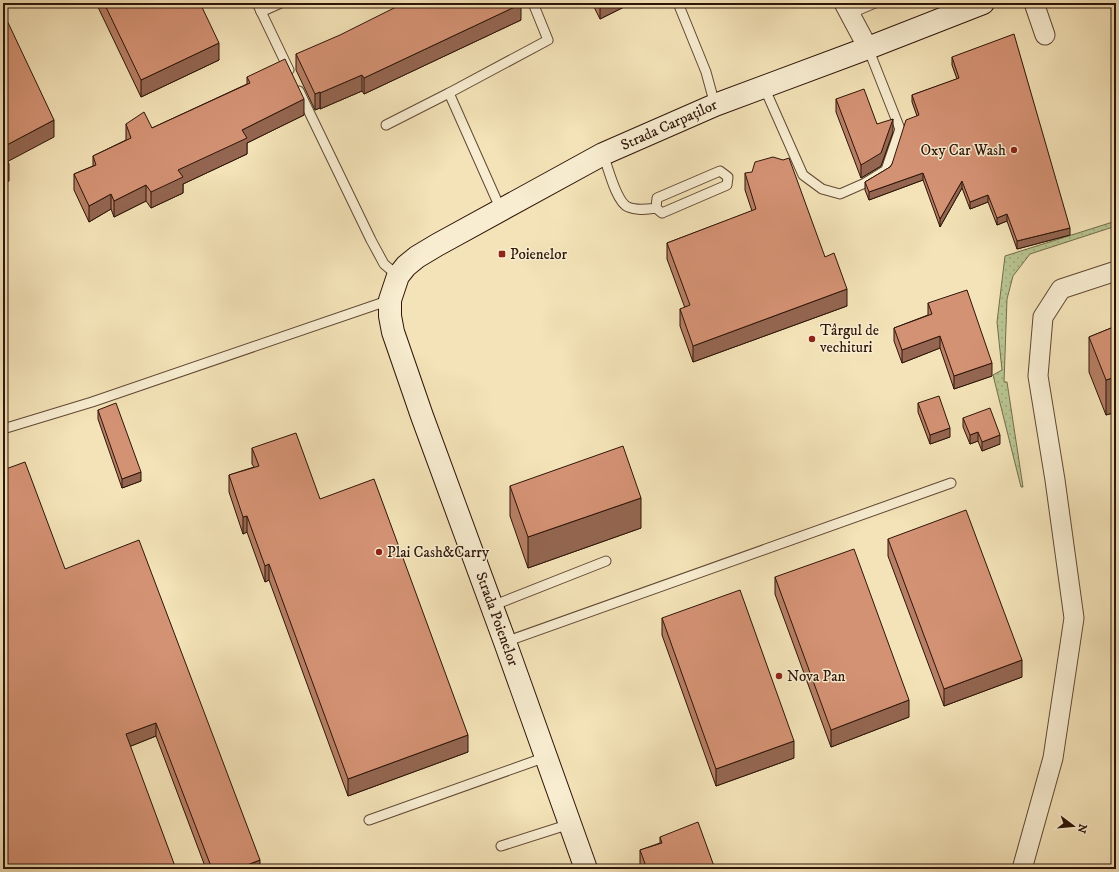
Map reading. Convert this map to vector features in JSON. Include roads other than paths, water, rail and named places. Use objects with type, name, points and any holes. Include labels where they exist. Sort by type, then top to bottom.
[{"type":"main road","name":"Strada Carpaților","points":[[390,300],[398,276],[406,266],[417,257],[603,154],[715,104],[868,48],[983,3]]},
{"type":"main road","name":"Strada Poienelor","points":[[390,300],[390,316],[397,346],[586,869]]},
{"type":"street","points":[[1034,3],[1045,35]]},
{"type":"street","points":[[846,8],[868,48]]},
{"type":"street","points":[[1022,869],[1053,758],[1074,618],[1055,480],[1038,376],[1043,317],[1061,289],[1116,271]]},
{"type":"lane","points":[[257,3],[371,240],[384,264],[398,276]]},
{"type":"lane","points":[[261,12],[281,3]]},
{"type":"lane","points":[[386,125],[548,40],[533,3]]},
{"type":"lane","points":[[678,3],[706,72],[715,104]]},
{"type":"lane","points":[[846,8],[875,3]]},
{"type":"lane","points":[[764,87],[803,175],[822,189],[840,194],[865,183],[886,170],[900,129],[868,48]]},
{"type":"lane","points":[[449,93],[501,210]]},
{"type":"lane","points":[[603,154],[619,198],[627,207],[636,209],[656,208],[662,213],[727,185],[728,177],[720,171],[657,198],[656,208]]},
{"type":"lane","points":[[3,429],[92,402],[390,300]]},
{"type":"lane","points":[[505,642],[951,483]]},
{"type":"lane","points":[[492,606],[606,562]]},
{"type":"lane","points":[[369,820],[546,757]]},
{"type":"lane","points":[[501,846],[570,824]]},
{"type":"place","name":"Oxy Car Wash","points":[[1014,150]]},
{"type":"place","name":"Poienelor","points":[[502,254]]},
{"type":"place","name":"Târgul de vechituri","points":[[812,339]]},
{"type":"place","name":"Plai Cash&Carry","points":[[379,552]]},
{"type":"place","name":"Nova Pan","points":[[779,676]]}]
